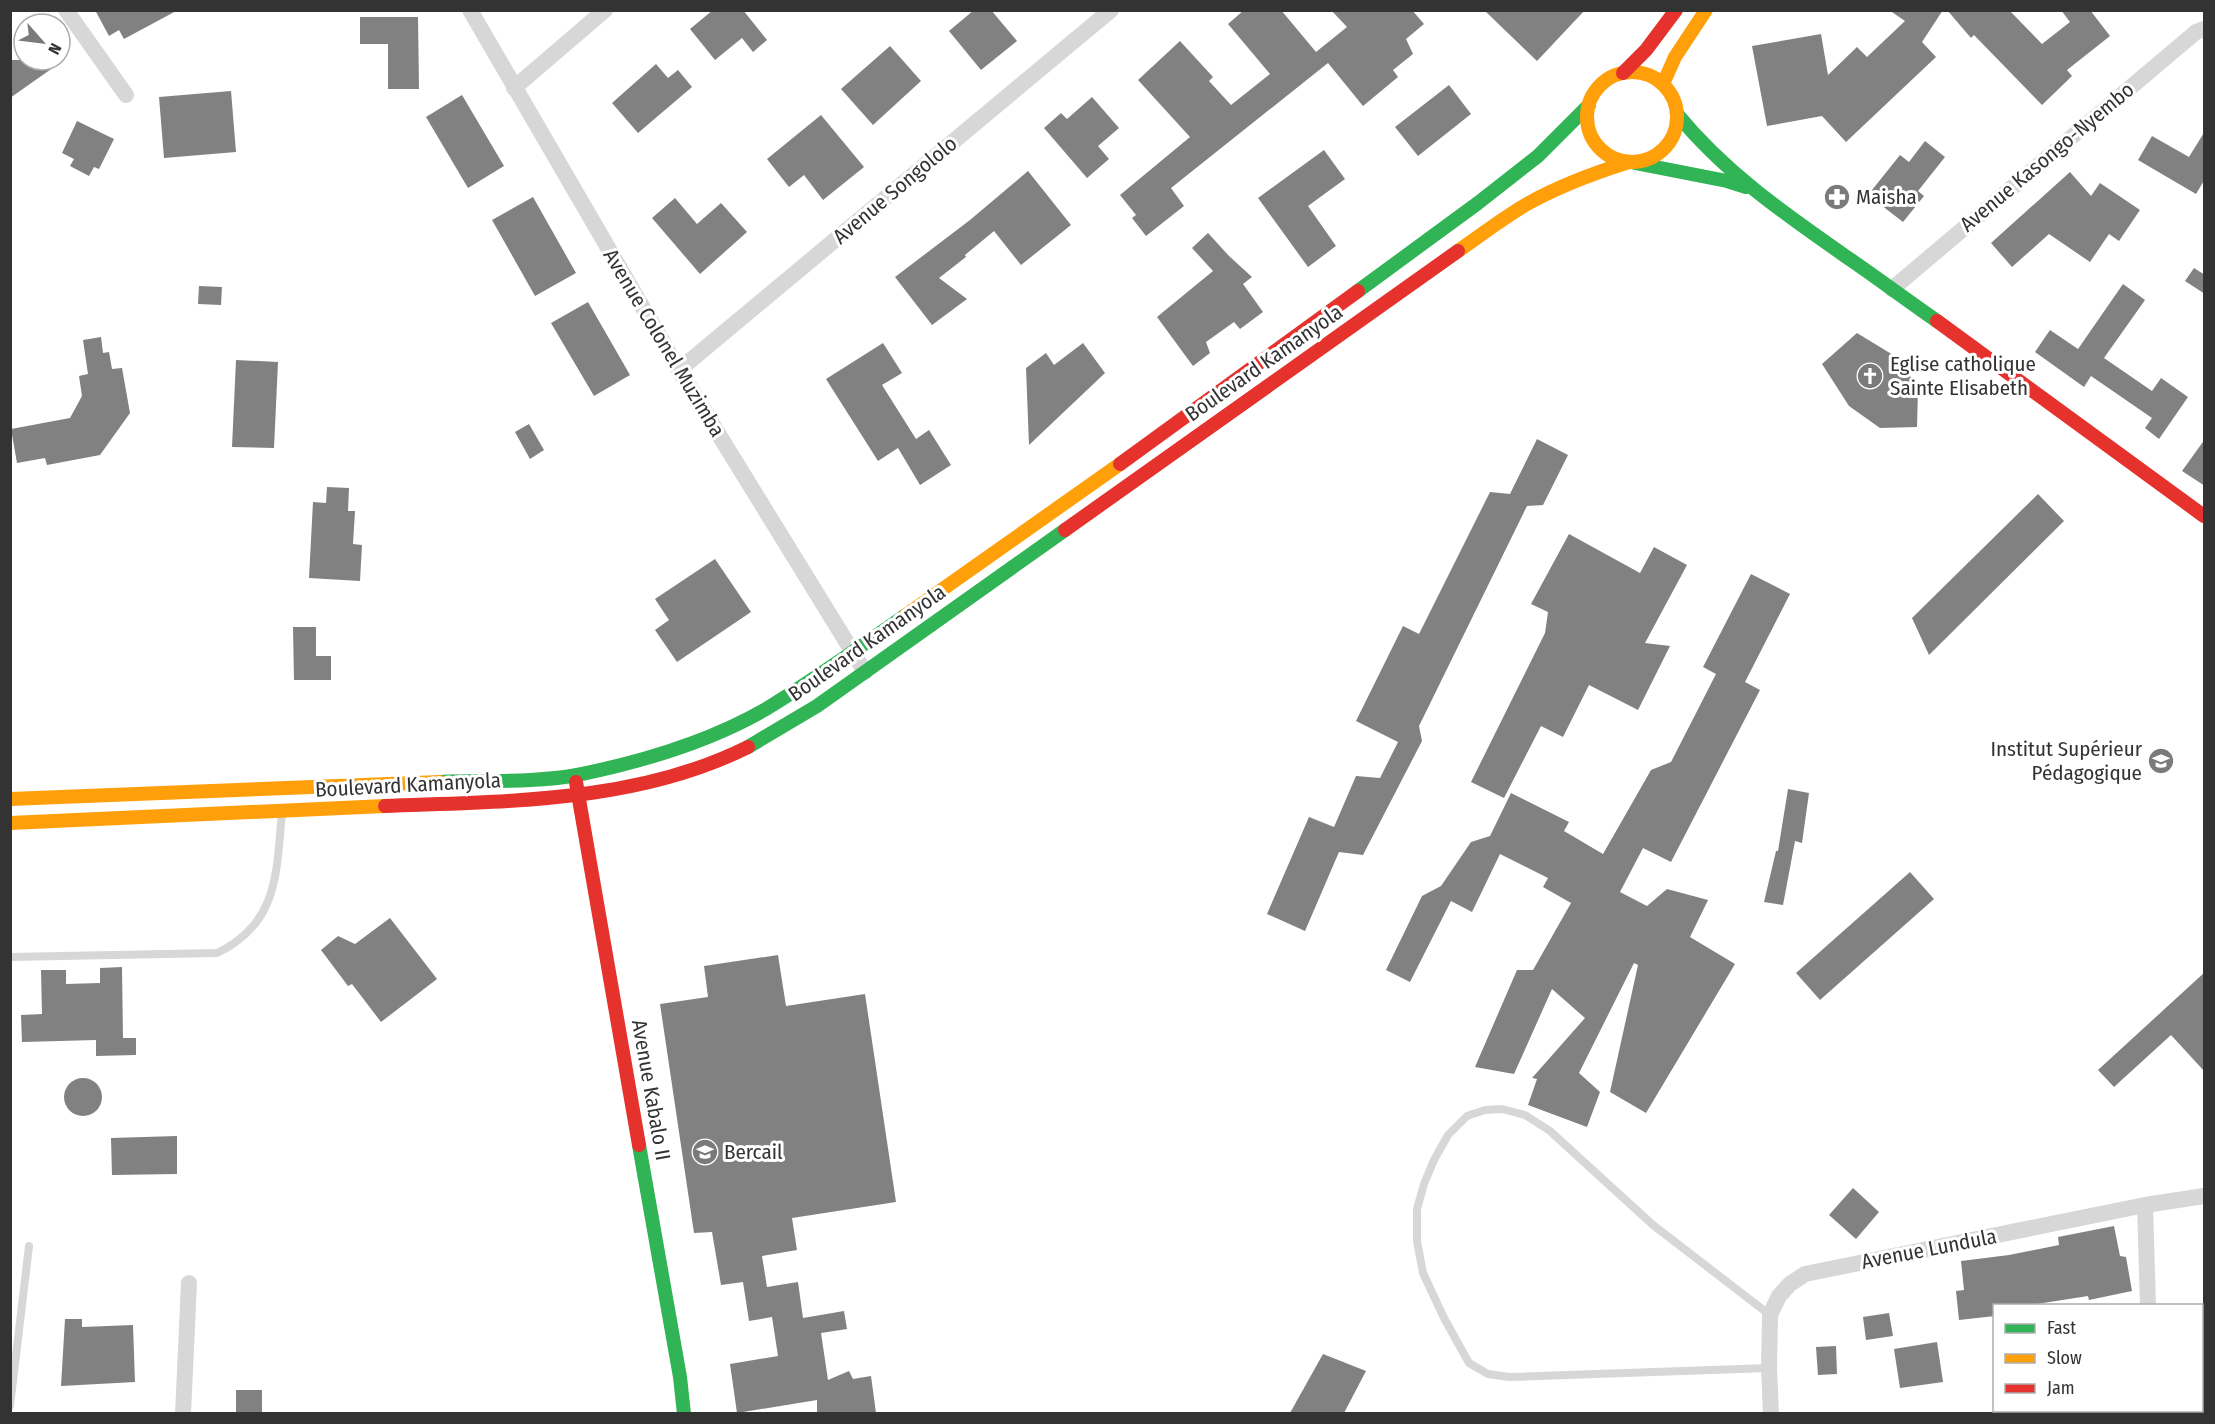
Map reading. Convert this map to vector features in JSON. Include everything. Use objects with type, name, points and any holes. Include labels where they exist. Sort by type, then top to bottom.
[{"type":"main road","points":[[1676,10],[1646,50],[1623,73],[1602,84],[1589,105],[1588,122],[1593,139],[1598,147],[1612,158],[1727,181],[1752,189]]},
{"type":"main road","points":[[1663,84],[1675,57],[1706,10]]},
{"type":"main road","points":[[1623,73],[1641,73],[1663,84],[1675,103],[1677,114],[1674,133],[1664,149],[1653,157],[1631,163]]},
{"type":"main road","name":"Boulevard Kamanyola","points":[[10,799],[520,779],[574,774],[624,764],[688,744],[723,730],[765,709],[852,653],[1252,369],[1520,172],[1589,105]]},
{"type":"main road","points":[[1677,114],[1698,139],[1752,189],[2058,407],[2205,516]]},
{"type":"main road","name":"Boulevard Kamanyola","points":[[10,823],[481,803],[578,795],[663,778],[738,752],[817,706],[1512,213],[1539,196],[1596,173],[1631,163]]},
{"type":"main road","points":[[1252,369],[1266,387]]},
{"type":"main road","name":"Avenue Kabalo II","points":[[574,774],[680,1377],[684,1413]]},
{"type":"street","points":[[66,10],[126,95]]},
{"type":"street","name":"Avenue Colonel Muzimba","points":[[470,10],[679,370],[865,672]]},
{"type":"street","points":[[514,88],[605,10]]},
{"type":"street","name":"Avenue Songololo","points":[[679,370],[1111,10]]},
{"type":"street","name":"Avenue Kasongo-Nyembo","points":[[1892,289],[2196,32],[2205,29]]},
{"type":"street","name":"Avenue Lundula","points":[[1771,1413],[1770,1315],[1784,1290],[1805,1274],[2145,1205],[2205,1196]]},
{"type":"street","points":[[2145,1205],[2148,1304]]},
{"type":"street","points":[[183,1413],[189,1283]]},
{"type":"lane","points":[[10,957],[217,953],[235,944],[254,927],[268,904],[276,876],[285,789]]},
{"type":"lane","points":[[1769,1368],[1509,1377],[1488,1374],[1469,1363],[1423,1273],[1417,1241],[1417,1209],[1434,1160],[1448,1135],[1467,1116],[1485,1110],[1502,1109],[1525,1115],[1550,1131],[1653,1225],[1770,1315]]},
{"type":"lane","points":[[10,1406],[29,1246]]},
{"type":"building","points":[[95,10],[178,10],[124,39],[119,30],[109,36]]},
{"type":"building","points":[[713,10],[743,10],[767,40],[753,52],[742,38],[715,60],[690,29]]},
{"type":"building","points":[[974,10],[991,10],[1017,41],[981,70],[949,31]]},
{"type":"building","points":[[1244,10],[1281,10],[1316,52],[1347,27],[1331,10],[1412,10],[1424,24],[1406,39],[1413,54],[1393,70],[1398,77],[1363,106],[1328,63],[1171,188],[1184,206],[1146,236],[1132,218],[1136,215],[1120,195],[1190,137],[1138,80],[1180,41],[1213,77],[1209,81],[1231,105],[1270,74],[1228,24]]},
{"type":"building","points":[[1484,10],[1585,10],[1537,61]]},
{"type":"building","points":[[1889,10],[1943,10],[1922,42],[1936,57],[1846,142],[1822,116],[1767,126],[1752,46],[1821,34],[1828,75],[1857,47],[1867,57],[1905,21]]},
{"type":"building","points":[[1947,10],[2009,10],[2042,44],[2070,22],[2061,10],[2090,10],[2110,36],[2067,70],[2072,76],[2042,105],[1974,35],[1971,38]]},
{"type":"building","points":[[360,17],[418,17],[419,89],[388,89],[388,44],[360,44]]},
{"type":"building","points":[[890,46],[921,81],[873,125],[841,89]]},
{"type":"building","points":[[10,60],[12,60],[12,72],[47,72],[10,98]]},
{"type":"building","points":[[656,64],[668,78],[678,70],[692,87],[638,133],[612,103]]},
{"type":"building","points":[[1449,85],[1471,114],[1418,156],[1395,127]]},
{"type":"building","points":[[231,91],[236,152],[164,158],[159,97]]},
{"type":"building","points":[[462,95],[504,166],[468,188],[426,117]]},
{"type":"building","points":[[1092,97],[1119,128],[1098,146],[1109,159],[1087,178],[1044,128],[1061,113],[1067,119]]},
{"type":"building","points":[[821,115],[864,167],[823,200],[804,175],[789,187],[767,159]]},
{"type":"building","points":[[77,121],[114,139],[99,169],[94,167],[89,176],[70,166],[74,159],[62,153]]},
{"type":"building","points":[[2205,131],[2205,179],[2196,194],[2138,160],[2152,136],[2189,157]]},
{"type":"building","points":[[1925,141],[1945,157],[1918,191],[1924,196],[1903,222],[1868,195],[1900,155],[1909,162]]},
{"type":"building","points":[[1324,150],[1345,179],[1308,206],[1336,246],[1308,267],[1258,198]]},
{"type":"building","points":[[1028,171],[1071,225],[1021,265],[994,231],[939,278],[967,299],[932,325],[895,277],[970,220]]},
{"type":"building","points":[[2070,172],[2091,196],[2100,183],[2140,210],[2119,241],[2109,234],[2090,262],[2049,234],[2012,267],[1991,243]]},
{"type":"building","points":[[533,197],[576,273],[535,296],[492,220]]},
{"type":"building","points":[[675,198],[697,224],[721,203],[747,232],[700,274],[652,218]]},
{"type":"building","points":[[1208,233],[1252,277],[1243,284],[1263,312],[1240,329],[1234,322],[1206,342],[1210,353],[1193,366],[1157,317],[1213,271],[1192,248]]},
{"type":"building","points":[[2194,268],[2205,275],[2205,294],[2185,281]]},
{"type":"building","points":[[2123,284],[2145,300],[2104,358],[2152,391],[2161,378],[2188,397],[2159,439],[2145,428],[2152,418],[2091,376],[2084,387],[2035,352],[2050,330],[2078,349]]},
{"type":"building","points":[[199,286],[222,287],[221,305],[198,304]]},
{"type":"building","points":[[588,302],[630,375],[594,396],[551,323]]},
{"type":"building","name":"Eglise catholique Sainte Elisabeth","points":[[1857,333],[1898,358],[1918,388],[1917,427],[1880,428],[1849,406],[1822,364]]},
{"type":"building","points":[[101,337],[103,353],[109,352],[112,369],[122,368],[130,413],[100,455],[47,465],[45,458],[17,463],[11,429],[70,418],[82,396],[79,376],[88,374],[83,340]]},
{"type":"building","points":[[883,343],[902,373],[882,385],[916,439],[929,430],[951,465],[920,485],[898,448],[878,461],[826,379]]},
{"type":"building","points":[[1083,343],[1105,373],[1029,445],[1026,368],[1046,353],[1054,365]]},
{"type":"building","points":[[236,360],[278,362],[274,448],[232,447]]},
{"type":"building","points":[[529,424],[544,450],[530,459],[515,432]]},
{"type":"building","points":[[1537,439],[1568,455],[1543,505],[1527,506],[1419,726],[1422,741],[1363,855],[1339,852],[1305,931],[1267,914],[1309,817],[1334,827],[1356,776],[1380,778],[1398,742],[1356,721],[1403,626],[1419,634],[1490,492],[1510,494]]},
{"type":"building","points":[[2205,439],[2205,486],[2182,471]]},
{"type":"building","points":[[327,487],[349,488],[348,511],[355,511],[353,544],[362,545],[360,581],[309,578],[313,502],[326,503]]},
{"type":"building","points":[[2038,494],[2064,521],[1929,655],[1912,618]]},
{"type":"building","points":[[1569,534],[1640,573],[1654,547],[1687,565],[1645,643],[1670,646],[1638,710],[1589,685],[1563,737],[1541,726],[1504,798],[1471,782],[1545,633],[1548,612],[1531,604]]},
{"type":"building","points":[[715,559],[751,612],[677,662],[655,630],[669,620],[655,599]]},
{"type":"building","points":[[1751,574],[1790,594],[1745,682],[1760,690],[1671,862],[1643,848],[1620,892],[1647,906],[1667,889],[1708,900],[1690,937],[1735,964],[1646,1113],[1610,1092],[1638,965],[1634,963],[1579,1073],[1600,1092],[1587,1127],[1528,1105],[1537,1079],[1532,1078],[1585,1018],[1552,989],[1514,1074],[1475,1067],[1517,970],[1533,970],[1571,903],[1543,887],[1548,878],[1500,854],[1472,912],[1451,901],[1410,982],[1386,970],[1422,896],[1441,886],[1471,842],[1490,836],[1511,793],[1569,822],[1564,831],[1603,854],[1651,770],[1671,762],[1716,674],[1703,667]]},
{"type":"building","points":[[293,627],[316,627],[316,656],[331,656],[331,680],[294,680]]},
{"type":"building","points":[[1788,789],[1809,793],[1802,843],[1795,841],[1783,905],[1764,902],[1776,851],[1778,851]]},
{"type":"building","points":[[1910,872],[1934,899],[1820,1000],[1796,973]]},
{"type":"building","points":[[390,918],[437,979],[381,1022],[352,984],[348,986],[321,950],[338,936],[355,944]]},
{"type":"building","points":[[778,955],[786,1006],[865,994],[896,1202],[792,1218],[797,1250],[762,1256],[767,1287],[798,1282],[803,1318],[844,1311],[847,1329],[821,1333],[828,1380],[849,1371],[853,1379],[871,1376],[876,1413],[817,1413],[817,1400],[737,1413],[730,1364],[778,1356],[772,1317],[749,1321],[743,1282],[721,1285],[712,1232],[694,1233],[660,1004],[708,997],[704,966]]},
{"type":"building","points":[[122,967],[123,1038],[136,1038],[136,1055],[96,1056],[96,1040],[22,1042],[21,1015],[42,1014],[41,970],[66,970],[66,984],[100,983],[100,968]]},
{"type":"building","points":[[2205,972],[2205,1072],[2171,1035],[2114,1087],[2098,1070]]},
{"type":"building","points":[[83,1078],[96,1084],[102,1097],[96,1110],[83,1116],[70,1110],[64,1097],[70,1084]]},
{"type":"building","points":[[177,1136],[177,1174],[112,1175],[111,1138]]},
{"type":"building","points":[[1853,1188],[1879,1212],[1856,1239],[1829,1215]]},
{"type":"building","points":[[2114,1226],[2120,1256],[2126,1257],[2132,1291],[2089,1300],[2088,1296],[2037,1304],[1993,1304],[1993,1316],[1959,1320],[1956,1291],[1964,1290],[1961,1261],[2009,1255],[2059,1245],[2058,1237]]},
{"type":"building","points":[[1889,1313],[1893,1336],[1866,1340],[1863,1317]]},
{"type":"building","points":[[65,1319],[82,1319],[82,1327],[133,1325],[135,1382],[61,1386]]},
{"type":"building","points":[[1937,1342],[1943,1382],[1900,1388],[1894,1349]]},
{"type":"building","points":[[1836,1346],[1837,1374],[1818,1375],[1816,1347]]},
{"type":"building","points":[[1323,1354],[1366,1371],[1344,1413],[1290,1413]]},
{"type":"building","points":[[236,1390],[262,1390],[262,1413],[236,1413]]},
{"type":"traffic: fast","points":[[1358,291],[1538,156],[1589,105]]},
{"type":"traffic: fast","points":[[1677,114],[1716,156],[1759,193],[1937,321]]},
{"type":"traffic: fast","points":[[1635,163],[1727,181],[1746,187]]},
{"type":"traffic: fast","points":[[748,747],[817,706],[1065,530]]},
{"type":"traffic: fast","points":[[440,782],[560,778],[626,764],[674,750],[744,721],[766,709],[906,615]]},
{"type":"traffic: fast","points":[[639,1145],[680,1377],[684,1414]]},
{"type":"traffic: slow","points":[[1663,84],[1675,57],[1706,10]]},
{"type":"traffic: slow","points":[[1632,72],[1649,76],[1664,85],[1673,100],[1677,117],[1673,134],[1664,149],[1649,158],[1632,162],[1615,158],[1600,149],[1591,134],[1587,117],[1591,100],[1600,85],[1615,76],[1632,72]]},
{"type":"traffic: slow","points":[[1458,251],[1539,197],[1577,180],[1629,162]]},
{"type":"traffic: slow","points":[[906,615],[1120,464]]},
{"type":"traffic: slow","points":[[10,799],[440,782]]},
{"type":"traffic: slow","points":[[10,823],[385,806]]},
{"type":"traffic: jam","points":[[1623,73],[1646,50],[1676,10]]},
{"type":"traffic: jam","points":[[1065,530],[1458,251]]},
{"type":"traffic: jam","points":[[1120,464],[1358,291]]},
{"type":"traffic: jam","points":[[1937,321],[2204,516]]},
{"type":"traffic: jam","points":[[385,806],[524,800],[616,789],[661,779],[705,765],[748,747]]},
{"type":"traffic: jam","points":[[576,782],[639,1145]]},
{"type":"place","name":"Maisha","points":[[1837,197]]},
{"type":"place","name":"Eglise catholique Sainte Elisabeth","points":[[1870,376]]},
{"type":"place","name":"Institut Supérieur Pédagogique","points":[[2161,761]]},
{"type":"place","name":"Bercail","points":[[705,1152]]}]
